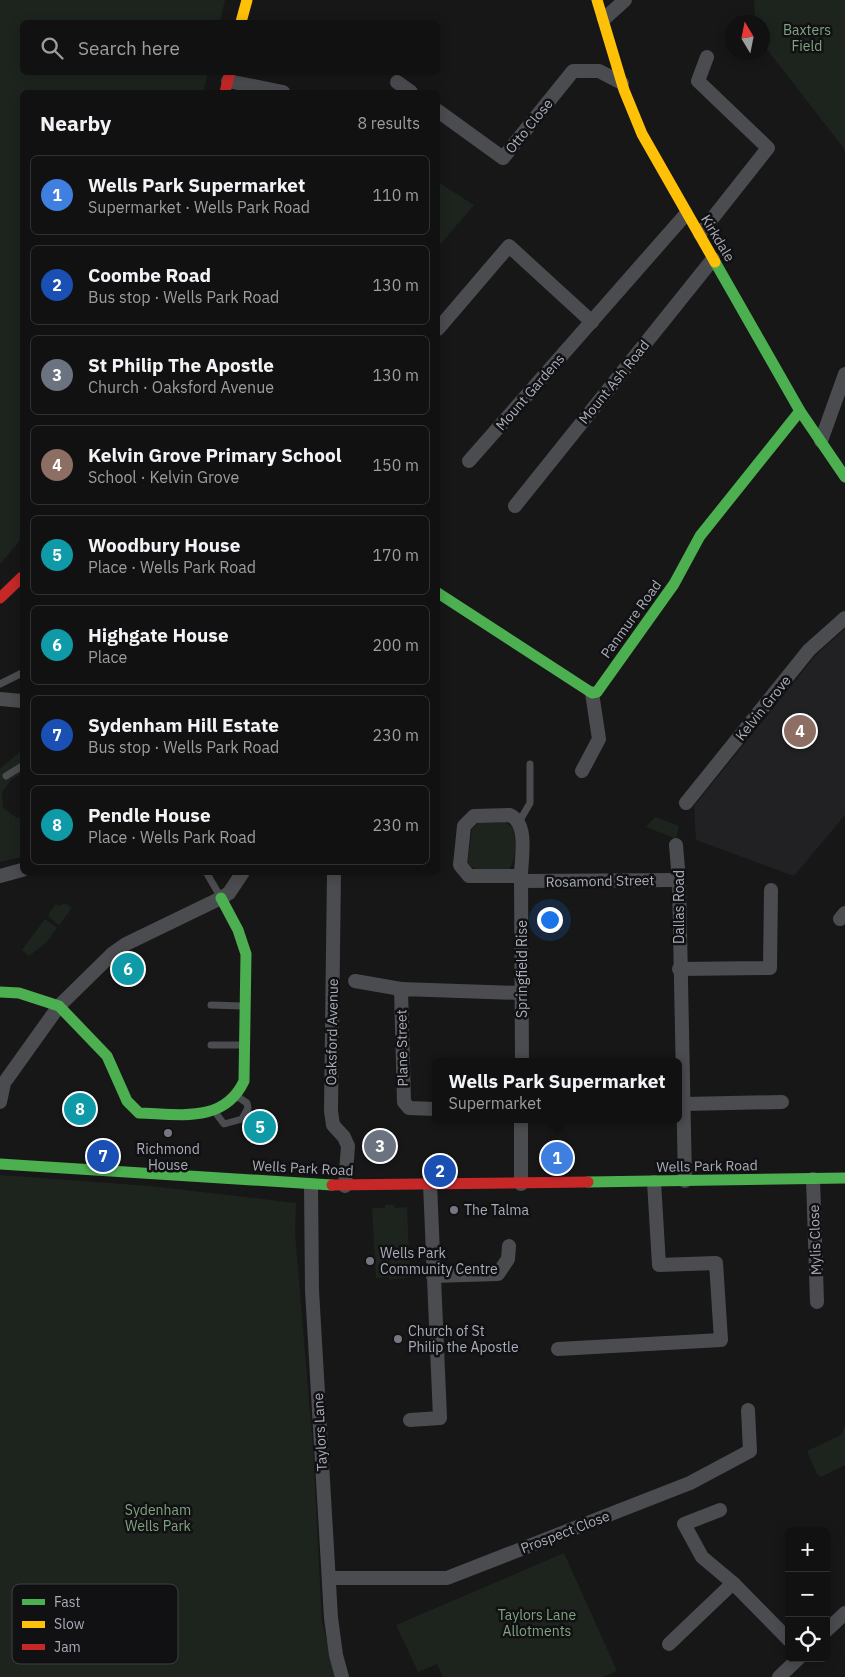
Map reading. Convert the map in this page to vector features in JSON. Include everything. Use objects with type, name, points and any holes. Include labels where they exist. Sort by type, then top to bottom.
[{"type":"street","points":[[242,20],[247,0]]},
{"type":"street","name":"Kirkdale","points":[[597,0],[622,83],[642,134],[800,411],[845,477]]},
{"type":"street","points":[[604,19],[625,0]]},
{"type":"street","points":[[700,234],[768,148],[698,81],[707,57]]},
{"type":"street","name":"Otto Close","points":[[440,112],[503,158],[574,71],[599,71],[622,83]]},
{"type":"street","points":[[228,82],[272,90]]},
{"type":"street","points":[[397,82],[408,90]]},
{"type":"street","name":"Mount Gardens","points":[[469,462],[686,214]]},
{"type":"street","points":[[440,328],[509,246],[592,322]]},
{"type":"street","name":"Mount Ash Road","points":[[515,506],[713,258]]},
{"type":"street","points":[[821,441],[845,374]]},
{"type":"street","name":"Panmure Road","points":[[592,693],[597,692],[670,591],[700,536],[800,411]]},
{"type":"street","points":[[0,598],[20,579]]},
{"type":"street","points":[[440,594],[592,693],[599,739],[582,771]]},
{"type":"street","name":"Kelvin Grove","points":[[686,803],[809,650],[845,618]]},
{"type":"street","points":[[0,699],[20,700]]},
{"type":"street","name":"Rosamond Street","points":[[519,822],[510,815],[474,816],[468,820],[464,826],[460,865],[469,876],[521,879],[679,880]]},
{"type":"street","points":[[519,822],[521,879]]},
{"type":"street","name":"Dallas Road","points":[[676,845],[679,880],[679,969],[685,1181]]},
{"type":"street","points":[[0,876],[20,871]]},
{"type":"street","points":[[0,1102],[4,1083],[58,1006],[112,954],[126,944],[221,898],[229,893],[241,875]]},
{"type":"street","name":"Oaksford Avenue","points":[[334,875],[331,1111],[332,1125],[344,1137],[348,1146],[345,1186]]},
{"type":"street","name":"Springfield Rise","points":[[521,879],[522,1058]]},
{"type":"street","points":[[679,969],[776,968],[771,890]]},
{"type":"street","points":[[0,992],[19,992],[58,1006],[107,1056],[127,1101],[139,1113],[215,1112],[227,1106],[238,1096],[244,1081],[246,954],[238,930],[221,898]]},
{"type":"street","name":"Plane Street","points":[[355,981],[401,989],[521,993]]},
{"type":"street","name":"Plane Street","points":[[401,989],[404,1102],[409,1108],[432,1109]]},
{"type":"street","points":[[684,1104],[782,1102]]},
{"type":"street","points":[[521,1123],[521,1184]]},
{"type":"street","name":"Wells Park Road","points":[[0,1164],[345,1186],[845,1178]]},
{"type":"street","name":"Mylis Close","points":[[813,1179],[817,1302]]},
{"type":"street","points":[[558,1348],[721,1340],[716,1263],[659,1266],[654,1182]]},
{"type":"street","points":[[410,1420],[440,1418],[430,1184]]},
{"type":"street","name":"Taylors Lane","points":[[311,1185],[312,1290],[329,1578],[333,1637],[342,1677]]},
{"type":"street","points":[[433,1276],[498,1274],[508,1259],[509,1246]]},
{"type":"street","name":"Prospect Close","points":[[329,1578],[447,1578],[690,1483],[750,1451],[748,1410]]},
{"type":"street","points":[[720,1510],[684,1524],[702,1557],[734,1583],[785,1636]]},
{"type":"street","points":[[669,1644],[734,1583]]},
{"type":"street","points":[[830,1627],[845,1613]]},
{"type":"street","points":[[779,1677],[796,1662]]},
{"type":"lane","points":[[0,684],[20,674]]},
{"type":"lane","points":[[519,822],[530,803],[530,764]]},
{"type":"lane","points":[[6,776],[20,767]]},
{"type":"lane","points":[[208,875],[221,898]]},
{"type":"lane","points":[[211,1005],[246,1006]]},
{"type":"lane","points":[[211,1045],[245,1045]]},
{"type":"lane","points":[[215,1112],[224,1124],[230,1125],[242,1120],[248,1108],[247,1103],[238,1096]]},
{"type":"shaded area","points":[[845,629],[845,815],[794,876],[696,840],[694,806],[816,655]]},
{"type":"green space","points":[[0,0],[225,0],[220,20],[20,20],[20,75],[207,75],[204,90],[20,90],[20,540],[0,564]]},
{"type":"green space","name":"Baxters Field","points":[[754,0],[845,0],[845,150],[770,53],[770,15],[755,15]]},
{"type":"green space","points":[[440,183],[474,205],[440,245]]},
{"type":"green space","points":[[20,752],[20,774],[11,780],[2,792],[3,808],[17,818],[20,818],[20,857],[0,862],[0,769]]},
{"type":"green space","points":[[655,817],[679,826],[676,839],[646,827]]},
{"type":"green space","points":[[479,822],[505,822],[512,827],[515,849],[512,865],[509,869],[478,870],[469,865],[472,829]]},
{"type":"green space","points":[[65,903],[72,908],[59,925],[49,917],[49,913],[56,904],[59,906]]},
{"type":"green space","points":[[45,919],[57,928],[46,943],[29,956],[22,950]]},
{"type":"green space","name":"Sydenham Wells Park","points":[[0,1175],[150,1186],[296,1203],[295,1233],[313,1449],[322,1621],[335,1677],[0,1677]]},
{"type":"green space","points":[[385,1205],[394,1205],[394,1208],[407,1207],[410,1277],[389,1280],[389,1277],[376,1278],[372,1208],[385,1208]]},
{"type":"green space","points":[[845,1426],[845,1465],[821,1477],[817,1474],[807,1451],[841,1435]]},
{"type":"green space","name":"Taylors Lane Allotments","points":[[564,1553],[617,1671],[603,1677],[443,1677],[437,1664],[418,1672],[396,1625]]},
{"type":"traffic: fast","points":[[715,262],[800,411],[845,477]]},
{"type":"traffic: fast","points":[[440,594],[592,693],[597,692],[674,584],[700,536],[800,411]]},
{"type":"traffic: fast","points":[[0,992],[19,993],[59,1006],[107,1056],[127,1101],[139,1113],[185,1115],[213,1110],[225,1104],[235,1095],[244,1081],[246,954],[238,930],[221,898]]},
{"type":"traffic: fast","points":[[0,1164],[332,1185]]},
{"type":"traffic: fast","points":[[588,1182],[845,1178]]},
{"type":"traffic: slow","points":[[242,20],[247,0]]},
{"type":"traffic: slow","points":[[597,0],[624,90],[642,134],[715,262]]},
{"type":"traffic: jam","points":[[226,90],[229,75]]},
{"type":"traffic: jam","points":[[0,598],[20,579]]},
{"type":"traffic: jam","points":[[332,1185],[588,1182]]},
{"type":"place","name":"Kelvin Grove Primary School","points":[[800,731]]},
{"type":"place","name":"Highgate House","points":[[128,969]]},
{"type":"place","name":"Pendle House","points":[[80,1109]]},
{"type":"place","name":"Woodbury House","points":[[260,1127]]},
{"type":"place","name":"Richmond House","points":[[168,1133]]},
{"type":"place","name":"St Philip The Apostle","points":[[380,1146]]},
{"type":"place","name":"Sydenham Hill Estate","points":[[103,1156]]},
{"type":"place","name":"Wells Park Supermarket","points":[[557,1158]]},
{"type":"place","name":"Coombe Road","points":[[440,1171]]},
{"type":"place","name":"The Talma","points":[[454,1210]]},
{"type":"place","name":"Wells Park Community Centre","points":[[370,1261]]},
{"type":"place","name":"Church of St Philip the Apostle","points":[[398,1339]]}]
